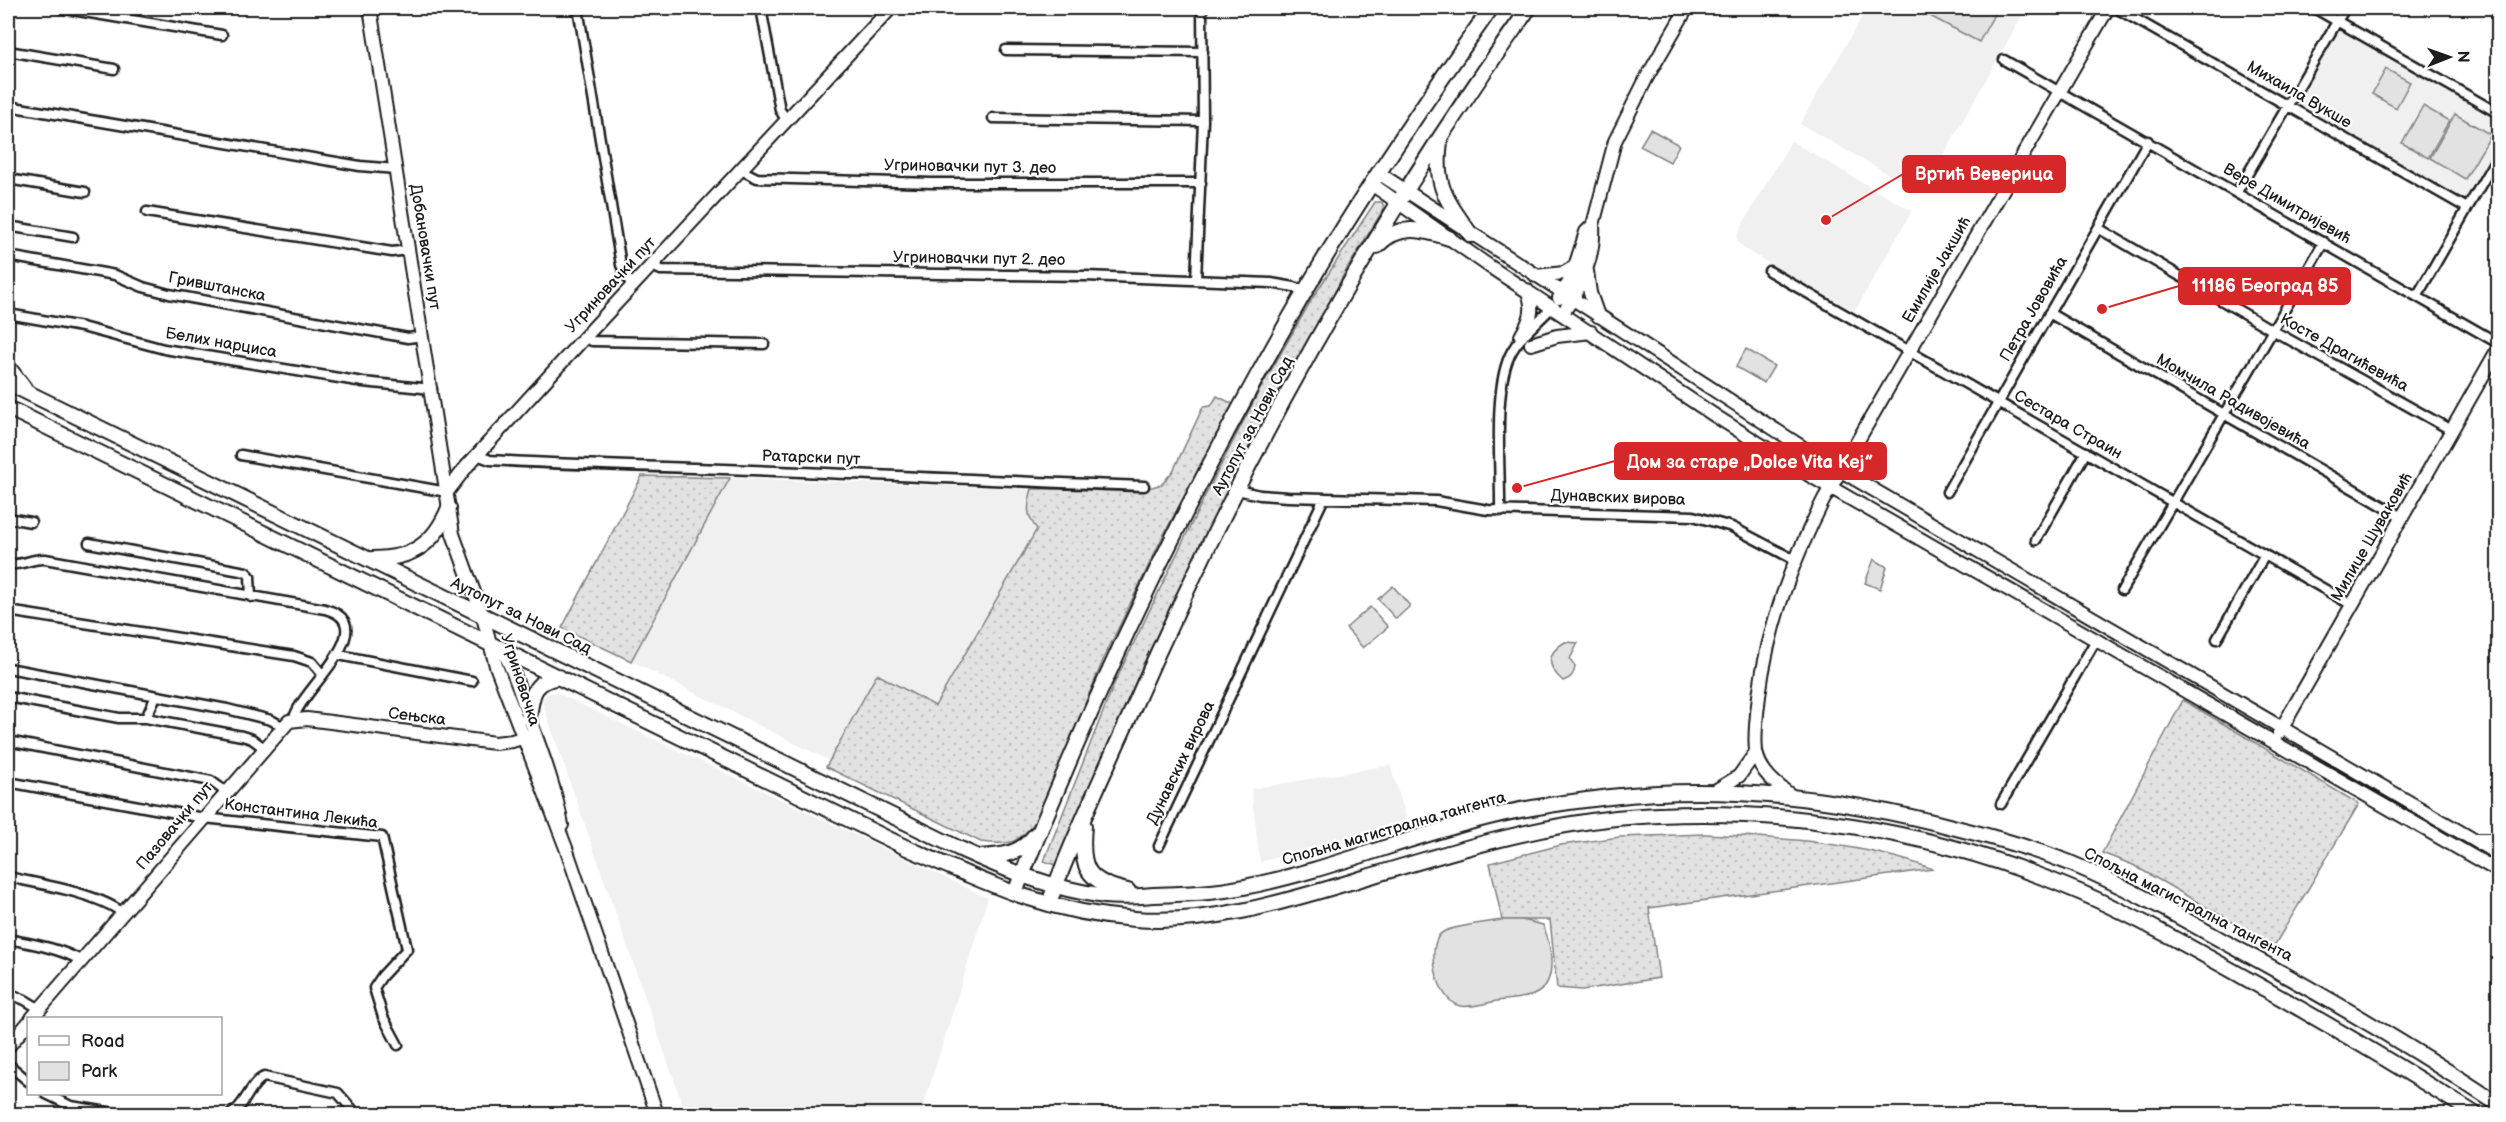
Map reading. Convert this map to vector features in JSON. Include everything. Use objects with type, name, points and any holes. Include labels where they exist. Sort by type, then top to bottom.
[{"type":"main road","name":"Аутопут за Нови Сад","points":[[1014,895],[1118,652],[1180,521],[1242,403],[1305,292],[1376,179],[1491,8]]},
{"type":"main road","name":"Аутопут за Нови Сад","points":[[1048,905],[1085,815],[1178,608],[1237,490],[1362,264],[1403,196],[1441,136],[1529,8]]},
{"type":"main road","points":[[1441,136],[1438,164],[1440,184],[1448,203],[1471,235]]},
{"type":"main road","points":[[1362,264],[1380,243],[1404,229],[1422,230],[1449,238]]},
{"type":"main road","points":[[8,367],[27,392]]},
{"type":"main road","name":"Аутопут за Нови Сад","points":[[8,383],[977,857],[1021,877],[1055,886]]},
{"type":"main road","points":[[11,411],[895,842],[1014,895],[1048,905],[1135,920],[1220,916],[1314,893],[1494,839],[1554,827],[1649,816],[1758,816],[1853,826],[1919,839],[1997,861],[2110,906],[2372,1050],[2475,1114]]},
{"type":"main road","points":[[369,559],[391,558],[412,552],[432,536],[444,520],[449,508]]},
{"type":"main road","points":[[529,718],[532,697],[537,686],[549,679],[559,677]]},
{"type":"main road","name":"Спољна магистрална тангента","points":[[1055,886],[1107,896],[1217,892],[1300,873],[1490,817],[1614,796],[1713,792],[1792,797],[1858,805],[1920,818],[2037,851],[2120,886],[2278,970],[2421,1052],[2499,1104]]},
{"type":"main road","points":[[1085,815],[1083,855],[1090,874],[1109,887],[1154,896]]},
{"type":"main road","points":[[977,857],[1014,853],[1032,840],[1043,825]]},
{"type":"main road","points":[[2267,991],[2278,970]]},
{"type":"street","points":[[60,8],[222,35]]},
{"type":"street","name":"Добановачки пут","points":[[370,8],[447,492]]},
{"type":"street","points":[[578,8],[621,265],[632,287]]},
{"type":"street","points":[[761,8],[780,110],[787,121]]},
{"type":"street","name":"Угриновачки пут","points":[[447,492],[477,455],[584,338],[891,8]]},
{"type":"street","points":[[1196,280],[1203,121],[1202,8]]},
{"type":"street","points":[[1500,511],[1502,391],[1509,356],[1557,310],[1568,296],[1594,235],[1593,225],[1615,141],[1647,77],[1687,8]]},
{"type":"street","name":"Емилије Јакшић","points":[[1831,487],[2108,8]]},
{"type":"street","name":"Михаила Вукше","points":[[2116,8],[2468,208]]},
{"type":"street","points":[[2314,8],[2499,112]]},
{"type":"street","points":[[2237,192],[2345,8]]},
{"type":"street","points":[[1006,50],[1203,52]]},
{"type":"street","points":[[8,51],[114,69]]},
{"type":"street","name":"Вере Димитријевић","points":[[2004,60],[2499,344]]},
{"type":"street","points":[[8,106],[360,166],[396,169]]},
{"type":"street","points":[[993,118],[1203,121]]},
{"type":"street","name":"Петра Јововића","points":[[1947,492],[2148,141]]},
{"type":"street","points":[[2417,296],[2499,155]]},
{"type":"street","name":"Угриновачки пут 3. део","points":[[741,170],[757,178],[943,183],[1201,183]]},
{"type":"street","points":[[8,179],[85,192]]},
{"type":"street","points":[[1376,179],[1471,235],[1841,471],[2499,854]]},
{"type":"street","points":[[1403,196],[1449,238],[1717,417],[1831,487],[2499,871]]},
{"type":"street","points":[[147,212],[392,252],[410,250]]},
{"type":"street","points":[[8,226],[73,237]]},
{"type":"street","name":"Косте Драгићевића","points":[[2098,228],[2272,330],[2451,430]]},
{"type":"street","points":[[2122,590],[2324,242]]},
{"type":"street","name":"Гривштанска","points":[[8,256],[115,275],[143,287],[189,298],[408,338],[423,336]]},
{"type":"street","name":"Угриновачки пут 2. део","points":[[652,266],[661,270],[834,271],[1196,280],[1271,283],[1294,287],[1305,292]]},
{"type":"street","points":[[1536,276],[1564,273],[1581,266]]},
{"type":"street","points":[[1581,266],[1598,316]]},
{"type":"street","name":"Сестара Страин","points":[[1769,271],[2352,604]]},
{"type":"street","points":[[1526,340],[1532,311],[1527,290]]},
{"type":"street","name":"Белих нарциса","points":[[8,314],[82,327],[158,347],[363,382],[432,389]]},
{"type":"street","name":"Момчила Радивојевића","points":[[2049,314],[2402,517]]},
{"type":"street","points":[[1526,340],[1592,332]]},
{"type":"street","points":[[584,338],[592,341],[764,344]]},
{"type":"street","name":"Милице Шуваковић","points":[[2274,741],[2499,349]]},
{"type":"street","points":[[2036,540],[2086,452]]},
{"type":"street","points":[[240,455],[447,492],[461,560],[483,617]]},
{"type":"street","name":"Ратарски пут","points":[[477,455],[490,460],[584,465],[1144,486]]},
{"type":"street","points":[[1792,797],[1770,779],[1756,752],[1757,709],[1775,614],[1795,560],[1831,487]]},
{"type":"street","name":"Дунавских вирова","points":[[1237,490],[1260,495],[1426,500],[1500,511],[1680,515],[1705,518],[1732,527],[1795,560]]},
{"type":"street","name":"Дунавских вирова","points":[[1159,846],[1324,498]]},
{"type":"street","points":[[8,518],[31,522]]},
{"type":"street","points":[[89,543],[248,573],[251,597]]},
{"type":"street","points":[[2217,639],[2265,555]]},
{"type":"street","points":[[8,564],[26,564],[38,558],[45,559],[325,609],[338,614],[343,621],[345,631],[339,655],[297,707],[294,719]]},
{"type":"street","points":[[8,611],[294,656],[312,662],[323,675]]},
{"type":"street","name":"Угриновачка","points":[[483,617],[522,739],[566,848],[657,1114]]},
{"type":"street","name":"Угриновачка","points":[[483,617],[503,650],[535,734],[558,803],[566,848]]},
{"type":"street","points":[[2001,804],[2096,640]]},
{"type":"street","points":[[339,655],[472,681]]},
{"type":"street","points":[[8,668],[250,714],[274,721],[282,726]]},
{"type":"street","points":[[146,718],[156,696]]},
{"type":"street","points":[[8,697],[119,718],[146,718],[247,737],[264,748]]},
{"type":"street","name":"Сењска","points":[[294,719],[495,743],[522,739],[535,734]]},
{"type":"street","name":"Пазовачки пут","points":[[36,1014],[282,726],[294,719]]},
{"type":"street","points":[[8,741],[211,781],[226,792]]},
{"type":"street","points":[[1713,792],[1739,777],[1756,752]]},
{"type":"street","points":[[8,782],[204,818]]},
{"type":"street","name":"Константина Лекића","points":[[204,818],[379,836],[383,839],[406,950],[374,988],[383,1017],[398,1045]]},
{"type":"street","points":[[2473,840],[2499,840]]},
{"type":"street","points":[[8,877],[53,887],[106,903],[123,913]]},
{"type":"street","points":[[8,939],[70,954],[82,962]]},
{"type":"street","points":[[8,993],[26,1000],[36,1014]]},
{"type":"street","points":[[8,1047],[27,1024]]},
{"type":"street","points":[[8,1064],[27,1080]]},
{"type":"street","points":[[231,1114],[242,1107],[256,1083],[264,1077],[338,1093],[352,1109]]},
{"type":"street","points":[[48,1095],[71,1106],[120,1114]]},
{"type":"shaded area","points":[[1867,8],[2007,8],[2022,16],[1922,193],[1800,124]]},
{"type":"shaded area","points":[[2337,21],[2498,113],[2498,155],[2467,208],[2287,106]]},
{"type":"shaded area","points":[[1791,141],[1912,211],[1855,311],[1749,252],[1738,243],[1737,237],[1740,229]]},
{"type":"shaded area","points":[[730,478],[1032,489],[1027,504],[1030,520],[1037,529],[935,707],[877,674],[830,761],[631,661]]},
{"type":"shaded area","points":[[550,692],[559,694],[988,898],[921,1114],[686,1114],[542,702],[544,696]]},
{"type":"shaded area","points":[[1390,765],[1407,820],[1260,862],[1251,789]]},
{"type":"green space","points":[[1915,8],[1995,8],[1997,9],[1979,42]]},
{"type":"green space","points":[[2386,69],[2410,82],[2396,108],[2372,94]]},
{"type":"green space","points":[[2423,106],[2449,121],[2428,158],[2402,143]]},
{"type":"green space","points":[[2455,114],[2491,135],[2465,179],[2430,158]]},
{"type":"green space","points":[[1650,129],[1679,145],[1670,162],[1640,146]]},
{"type":"green space","points":[[1375,202],[1382,202],[1383,210],[1341,279],[1328,309],[1275,401],[1185,576],[1142,667],[1060,856],[1055,865],[1044,861],[1114,684],[1204,498],[1258,393],[1312,299]]},
{"type":"green space","points":[[1746,349],[1774,366],[1764,383],[1736,367]]},
{"type":"green space","points":[[1217,396],[1233,404],[1161,540],[1104,658],[1038,818],[1026,833],[1007,843],[981,842],[826,767],[877,674],[935,706],[1037,529],[1028,511],[1032,489],[1152,487],[1162,484],[1173,471],[1203,407],[1211,406]]},
{"type":"green space","points":[[642,476],[730,478],[631,661],[562,628]]},
{"type":"green space","points":[[1874,559],[1887,567],[1880,589],[1865,583]]},
{"type":"green space","points":[[1393,586],[1410,606],[1396,619],[1378,599]]},
{"type":"green space","points":[[1370,607],[1388,627],[1363,648],[1346,628]]},
{"type":"green space","points":[[1565,642],[1578,643],[1570,659],[1575,666],[1574,672],[1563,681],[1554,671],[1550,661],[1554,651]]},
{"type":"green space","points":[[2183,700],[2359,804],[2274,946],[2133,865],[2102,853]]},
{"type":"green space","points":[[1705,834],[1792,840],[1849,847],[1933,869],[1649,908],[1659,978],[1582,990],[1557,988],[1550,920],[1502,920],[1490,863],[1561,845],[1620,837]]},
{"type":"green space","points":[[1502,920],[1522,920],[1543,925],[1549,943],[1551,963],[1547,983],[1542,990],[1525,997],[1469,1006],[1460,1006],[1452,1002],[1445,994],[1436,972],[1434,948],[1437,938],[1443,932],[1455,928]]},
{"type":"place","name":"Вртић Веверица","points":[[1826,220]]},
{"type":"place","name":"11186 Београд 85","points":[[2102,309]]},
{"type":"place","name":"Дом за старе „Dolce Vita Kej”","points":[[1517,488]]}]
